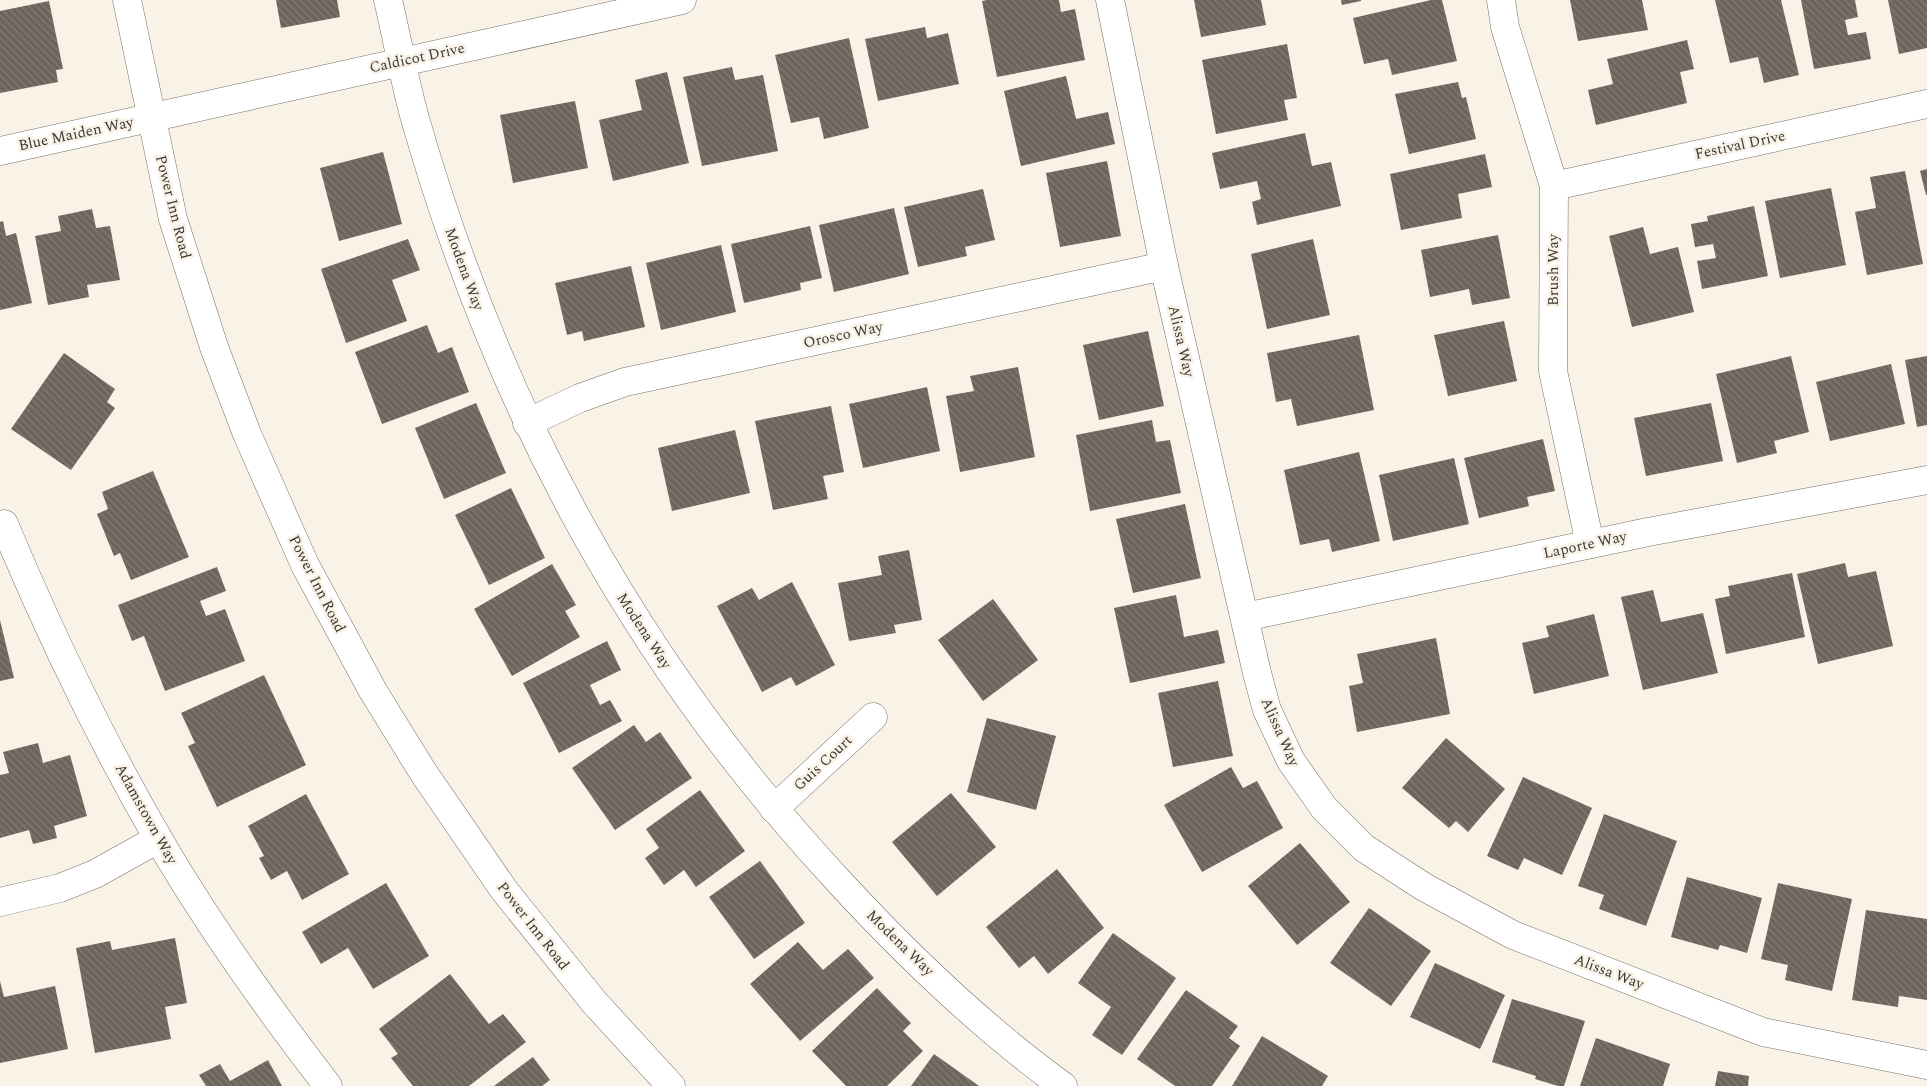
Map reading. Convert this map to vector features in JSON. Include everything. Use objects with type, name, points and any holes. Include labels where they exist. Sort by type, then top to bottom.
[{"type":"street","name":"Power Inn Road","points":[[127,0],[174,220],[214,347],[247,434],[305,565],[373,691],[423,772],[504,890],[594,1002],[671,1086]]},
{"type":"street","name":"Modena Way","points":[[388,0],[413,112],[441,205],[476,304],[527,423],[547,464],[614,585],[685,693],[774,810],[889,936],[983,1022],[1063,1086]]},
{"type":"street","name":"Caldicot Drive","points":[[153,117],[682,0]]},
{"type":"street","name":"Alissa Way","points":[[1110,0],[1164,266],[1257,673],[1268,710],[1291,761],[1324,808],[1364,848],[1424,888],[1512,936],[1763,1032],[1927,1065]]},
{"type":"street","name":"Brush Way","points":[[1501,0],[1505,27],[1554,186],[1553,371],[1590,544]]},
{"type":"street","name":"Festival Drive","points":[[1554,186],[1927,104]]},
{"type":"street","name":"Blue Maiden Way","points":[[0,150],[153,117]]},
{"type":"street","name":"Orosco Way","points":[[527,423],[580,398],[625,382],[1164,266]]},
{"type":"street","name":"Laporte Way","points":[[1245,617],[1648,532],[1927,480]]},
{"type":"street","name":"Adamstown Way","points":[[0,524],[4,524],[23,570],[86,706],[158,839],[184,882],[267,1006],[328,1086]]},
{"type":"street","name":"Guis Court","points":[[774,810],[873,717]]},
{"type":"street","points":[[0,902],[60,888],[95,874],[158,839]]},
{"type":"building","points":[[276,0],[337,0],[340,17],[281,28]]},
{"type":"building","points":[[1059,0],[1061,12],[1075,9],[1085,60],[997,77],[982,1]]},
{"type":"building","points":[[1194,0],[1261,0],[1266,25],[1201,37]]},
{"type":"building","points":[[1341,0],[1361,0],[1361,1],[1342,5]]},
{"type":"building","points":[[1431,0],[1442,0],[1457,61],[1392,75],[1388,59],[1364,64],[1353,18]]},
{"type":"building","points":[[1570,0],[1642,0],[1648,30],[1578,41]]},
{"type":"building","points":[[1715,0],[1781,0],[1799,75],[1764,83],[1758,57],[1730,63]]},
{"type":"building","points":[[1801,0],[1855,0],[1858,17],[1845,20],[1848,35],[1866,32],[1871,59],[1814,69]]},
{"type":"building","points":[[1888,0],[1927,0],[1927,48],[1899,54]]},
{"type":"building","points":[[49,1],[63,69],[56,70],[58,82],[0,93],[0,11]]},
{"type":"building","points":[[925,27],[927,38],[948,33],[959,84],[878,101],[865,39]]},
{"type":"building","points":[[849,38],[869,128],[824,139],[819,117],[791,123],[775,55]]},
{"type":"building","points":[[1687,40],[1694,69],[1680,72],[1687,103],[1596,125],[1588,90],[1613,84],[1607,59]]},
{"type":"building","points":[[1287,44],[1297,98],[1284,100],[1288,120],[1216,134],[1202,60]]},
{"type":"building","points":[[732,67],[735,80],[763,75],[778,151],[702,166],[683,77]]},
{"type":"building","points":[[667,72],[689,163],[613,181],[599,120],[642,110],[635,80]]},
{"type":"building","points":[[1066,76],[1076,119],[1108,112],[1115,144],[1021,166],[1004,91]]},
{"type":"building","points":[[1458,82],[1462,98],[1466,97],[1476,139],[1409,154],[1395,94]]},
{"type":"building","points":[[575,101],[588,168],[513,183],[500,115]]},
{"type":"building","points":[[1305,133],[1312,166],[1331,162],[1341,206],[1257,225],[1252,202],[1261,199],[1257,181],[1220,189],[1212,153]]},
{"type":"building","points":[[383,152],[402,224],[339,241],[320,168]]},
{"type":"building","points":[[1485,154],[1492,187],[1458,194],[1462,218],[1401,230],[1390,174]]},
{"type":"building","points":[[1107,161],[1121,236],[1060,247],[1046,173]]},
{"type":"building","points":[[1927,169],[1927,195],[1926,195],[1920,171]]},
{"type":"building","points":[[1905,171],[1923,264],[1867,275],[1855,212],[1876,208],[1870,177]]},
{"type":"building","points":[[1831,188],[1846,265],[1780,278],[1765,201]]},
{"type":"building","points":[[983,189],[995,240],[965,247],[967,256],[918,267],[904,207]]},
{"type":"building","points":[[1754,206],[1768,276],[1702,289],[1697,261],[1716,258],[1713,244],[1695,247],[1691,224],[1708,221],[1707,216]]},
{"type":"building","points":[[894,208],[909,274],[834,292],[819,225]]},
{"type":"building","points":[[92,209],[96,228],[110,226],[120,280],[87,285],[89,297],[48,305],[35,236],[61,231],[58,216]]},
{"type":"building","points":[[3,221],[6,236],[16,233],[32,303],[0,310],[0,222]]},
{"type":"building","points":[[810,226],[822,278],[800,283],[801,290],[744,303],[731,244]]},
{"type":"building","points":[[1643,227],[1650,254],[1678,247],[1694,312],[1632,327],[1609,236]]},
{"type":"building","points":[[1498,235],[1510,298],[1472,305],[1469,289],[1430,297],[1421,250]]},
{"type":"building","points":[[408,239],[420,270],[392,280],[407,321],[346,343],[321,269]]},
{"type":"building","points":[[1313,239],[1330,315],[1267,329],[1251,254]]},
{"type":"building","points":[[721,245],[736,312],[661,330],[646,263]]},
{"type":"building","points":[[631,266],[645,327],[584,341],[582,331],[567,335],[555,283]]},
{"type":"building","points":[[1504,321],[1517,381],[1448,396],[1434,335]]},
{"type":"building","points":[[427,325],[438,353],[452,347],[469,392],[382,424],[355,352]]},
{"type":"building","points":[[1148,331],[1164,406],[1099,420],[1083,345]]},
{"type":"building","points":[[1359,335],[1374,410],[1297,426],[1291,399],[1276,402],[1267,353]]},
{"type":"building","points":[[64,353],[115,389],[107,402],[115,408],[71,470],[11,429]]},
{"type":"building","points":[[1791,356],[1809,432],[1774,441],[1777,453],[1737,463],[1716,374]]},
{"type":"building","points":[[1927,356],[1927,425],[1917,427],[1905,360]]},
{"type":"building","points":[[1891,364],[1905,424],[1830,441],[1816,382]]},
{"type":"building","points":[[1018,367],[1035,457],[960,472],[946,396],[974,391],[970,376]]},
{"type":"building","points":[[927,387],[940,451],[863,468],[849,404]]},
{"type":"building","points":[[476,403],[506,473],[444,499],[415,428]]},
{"type":"building","points":[[1711,403],[1723,461],[1646,476],[1634,418]]},
{"type":"building","points":[[831,406],[844,472],[823,476],[828,499],[773,510],[755,421]]},
{"type":"building","points":[[1152,420],[1156,442],[1170,440],[1181,493],[1090,511],[1076,435]]},
{"type":"building","points":[[735,430],[750,493],[672,511],[658,448]]},
{"type":"building","points":[[1543,439],[1555,491],[1527,497],[1529,506],[1479,518],[1464,458]]},
{"type":"building","points":[[1359,452],[1380,541],[1332,552],[1329,539],[1300,545],[1284,470]]},
{"type":"building","points":[[1454,458],[1469,524],[1393,541],[1379,475]]},
{"type":"building","points":[[153,471],[189,557],[131,580],[120,553],[114,556],[97,514],[108,509],[102,492]]},
{"type":"building","points":[[511,488],[545,558],[489,585],[455,515]]},
{"type":"building","points":[[1185,504],[1201,578],[1133,593],[1116,519]]},
{"type":"building","points":[[909,550],[922,620],[894,625],[896,633],[849,641],[838,583],[882,575],[878,556]]},
{"type":"building","points":[[1845,563],[1848,577],[1876,571],[1893,646],[1818,664],[1797,574]]},
{"type":"building","points":[[552,564],[576,605],[565,611],[580,637],[512,676],[474,609]]},
{"type":"building","points":[[217,567],[226,591],[200,601],[206,616],[225,609],[245,661],[165,691],[144,636],[132,641],[118,605]]},
{"type":"building","points":[[1792,573],[1805,637],[1726,654],[1715,599],[1730,596],[1728,586]]},
{"type":"building","points":[[792,582],[835,665],[796,686],[791,677],[762,692],[717,606],[752,588],[759,600]]},
{"type":"building","points":[[1653,590],[1661,622],[1703,613],[1718,673],[1643,690],[1621,597]]},
{"type":"building","points":[[1176,595],[1184,637],[1218,630],[1225,663],[1130,683],[1114,608]]},
{"type":"building","points":[[993,599],[1038,660],[983,701],[938,640]]},
{"type":"building","points":[[1594,614],[1609,676],[1534,694],[1522,643],[1549,637],[1546,626]]},
{"type":"building","points":[[0,620],[14,678],[0,681]]},
{"type":"building","points":[[1436,638],[1450,714],[1357,732],[1349,686],[1363,683],[1357,654]]},
{"type":"building","points":[[607,641],[621,670],[590,685],[600,705],[610,700],[622,721],[559,753],[523,683]]},
{"type":"building","points":[[264,675],[306,765],[217,807],[188,746],[195,743],[181,713]]},
{"type":"building","points":[[1218,681],[1233,756],[1173,767],[1158,693]]},
{"type":"building","points":[[987,718],[1056,736],[1036,810],[967,792]]},
{"type":"building","points":[[634,725],[646,742],[660,732],[692,778],[615,830],[572,768]]},
{"type":"building","points":[[1446,738],[1505,789],[1468,832],[1456,821],[1449,828],[1402,788]]},
{"type":"building","points":[[38,743],[43,763],[70,755],[87,816],[54,826],[57,838],[33,844],[29,830],[0,838],[0,775],[9,773],[3,752]]},
{"type":"building","points":[[1231,767],[1243,788],[1257,781],[1283,828],[1202,872],[1164,805]]},
{"type":"building","points":[[1523,777],[1592,808],[1562,875],[1524,858],[1518,870],[1487,856]]},
{"type":"building","points":[[700,790],[745,851],[696,887],[684,870],[664,885],[645,858],[659,848],[646,829]]},
{"type":"building","points":[[951,793],[996,847],[937,896],[892,842]]},
{"type":"building","points":[[306,794],[349,874],[302,900],[287,871],[271,880],[259,858],[264,856],[248,826]]},
{"type":"building","points":[[1604,814],[1677,841],[1646,926],[1599,909],[1604,895],[1578,886]]},
{"type":"building","points":[[1300,843],[1350,902],[1297,945],[1248,886]]},
{"type":"building","points":[[760,861],[805,923],[754,959],[709,897]]},
{"type":"building","points":[[1057,869],[1104,928],[1048,974],[1034,956],[1019,968],[986,927]]},
{"type":"building","points":[[1687,877],[1762,898],[1747,953],[1720,945],[1718,950],[1671,937]]},
{"type":"building","points":[[386,883],[429,956],[373,989],[348,948],[321,964],[302,932]]},
{"type":"building","points":[[1778,883],[1852,899],[1832,991],[1785,980],[1788,965],[1761,959]]},
{"type":"building","points":[[1369,908],[1431,951],[1391,1006],[1330,963]]},
{"type":"building","points":[[1866,910],[1927,919],[1927,1000],[1899,996],[1898,1007],[1852,1000]]},
{"type":"building","points":[[1113,933],[1176,978],[1122,1055],[1092,1035],[1111,1007],[1078,983]]},
{"type":"building","points":[[175,938],[187,1003],[165,1007],[171,1039],[95,1053],[76,948],[110,941],[112,950]]},
{"type":"building","points":[[798,942],[823,970],[848,949],[874,978],[800,1041],[750,984]]},
{"type":"building","points":[[1435,963],[1505,995],[1480,1049],[1410,1017]]},
{"type":"building","points":[[450,974],[489,1024],[503,1014],[526,1042],[469,1086],[413,1086],[391,1058],[398,1054],[379,1029]]},
{"type":"building","points":[[0,981],[4,997],[55,986],[68,1049],[0,1063]]},
{"type":"building","points":[[877,988],[911,1023],[903,1031],[923,1051],[887,1086],[846,1086],[812,1051]]},
{"type":"building","points":[[1186,990],[1238,1026],[1229,1038],[1240,1046],[1212,1086],[1175,1086],[1137,1059]]},
{"type":"building","points":[[1512,999],[1585,1021],[1564,1086],[1535,1079],[1536,1076],[1492,1062]]},
{"type":"building","points":[[1262,1036],[1328,1076],[1322,1086],[1232,1086]]},
{"type":"building","points":[[1596,1038],[1670,1064],[1663,1086],[1580,1086]]},
{"type":"building","points":[[934,1054],[979,1086],[911,1086]]},
{"type":"building","points":[[533,1057],[550,1080],[542,1086],[494,1086]]},
{"type":"building","points":[[268,1060],[282,1086],[206,1086],[199,1075],[220,1064],[230,1081]]},
{"type":"building","points":[[1718,1071],[1749,1076],[1748,1086],[1715,1086]]}]
